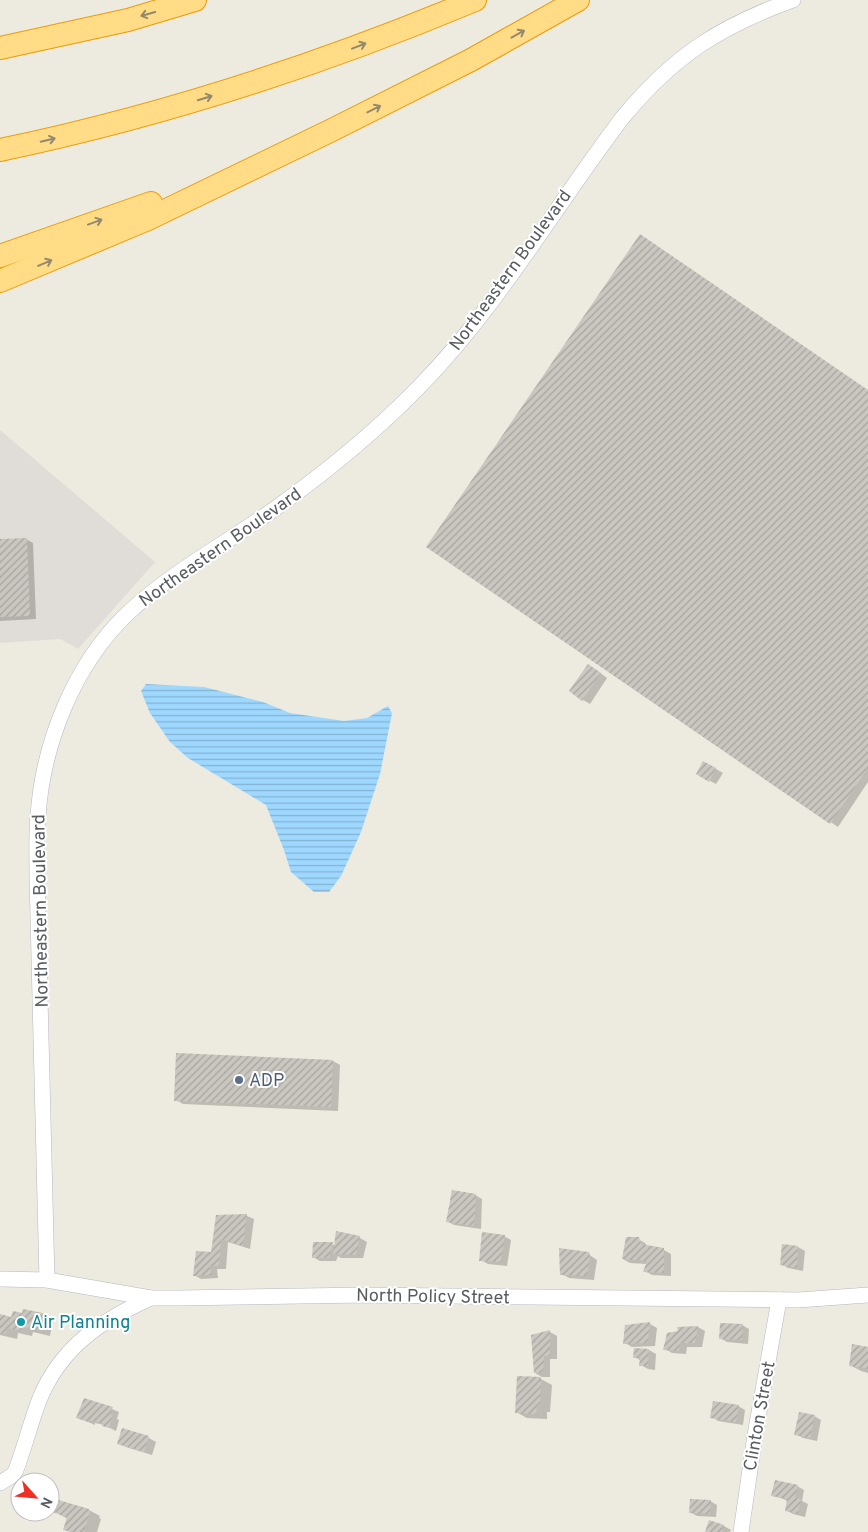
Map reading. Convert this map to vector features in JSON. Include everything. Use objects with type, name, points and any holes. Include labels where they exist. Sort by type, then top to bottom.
[{"type":"highway","points":[[0,48],[128,20],[195,0]]},
{"type":"highway","points":[[0,150],[114,124],[254,83],[383,37],[475,0]]},
{"type":"highway","points":[[0,282],[148,219],[330,131],[471,60],[578,0]]},
{"type":"highway","points":[[0,256],[230,174],[330,131]]},
{"type":"street","name":"Northeastern Boulevard","points":[[47,1280],[37,876],[38,814],[44,777],[56,731],[72,690],[84,668],[111,631],[140,602],[323,474],[364,440],[421,385],[493,298],[622,117],[645,90],[666,70],[719,32],[746,18],[793,0]]},
{"type":"street","name":"North Policy Street","points":[[0,1278],[47,1280],[151,1298],[365,1295],[779,1300],[868,1295]]},
{"type":"street","points":[[0,1483],[13,1475],[16,1470],[40,1398],[65,1356],[99,1325],[125,1309],[151,1298]]},
{"type":"street","name":"Clinton Street","points":[[741,1532],[755,1435],[779,1300]]},
{"type":"shaded area","points":[[0,430],[155,562],[78,649],[60,639],[0,643]]},
{"type":"water","points":[[146,684],[204,687],[263,702],[290,713],[344,721],[367,718],[388,706],[392,713],[380,774],[361,832],[341,876],[329,892],[314,892],[291,872],[266,805],[188,758],[170,742],[150,713],[141,691]]},
{"type":"building","points":[[640,234],[868,390],[868,768],[830,824],[426,547]]},
{"type":"building","points":[[27,538],[30,616],[0,617],[0,539]]},
{"type":"building","points":[[588,664],[601,673],[582,701],[569,691]]},
{"type":"building","points":[[703,761],[716,768],[709,782],[696,774]]},
{"type":"building","points":[[176,1053],[333,1060],[331,1107],[174,1101]]},
{"type":"building","points":[[452,1190],[476,1194],[474,1226],[446,1222]]},
{"type":"building","points":[[247,1214],[243,1246],[221,1239],[219,1266],[210,1266],[212,1275],[193,1276],[196,1251],[211,1252],[216,1215]]},
{"type":"building","points":[[336,1231],[360,1236],[356,1255],[333,1254]]},
{"type":"building","points":[[482,1232],[505,1235],[501,1262],[479,1261]]},
{"type":"building","points":[[626,1237],[639,1237],[641,1244],[664,1248],[664,1273],[643,1272],[647,1261],[622,1259]]},
{"type":"building","points":[[313,1242],[333,1242],[329,1258],[312,1258]]},
{"type":"building","points":[[782,1244],[798,1246],[797,1268],[780,1265]]},
{"type":"building","points":[[559,1248],[589,1252],[587,1276],[560,1275]]},
{"type":"building","name":"Air Planning","points":[[23,1309],[43,1313],[39,1330],[22,1327],[21,1331],[7,1328],[6,1334],[0,1333],[0,1314],[11,1317],[13,1311],[22,1313]]},
{"type":"building","points":[[650,1322],[648,1343],[623,1344],[625,1325]]},
{"type":"building","points":[[720,1323],[743,1324],[742,1340],[719,1339]]},
{"type":"building","points":[[698,1326],[695,1343],[680,1343],[679,1351],[663,1350],[667,1333],[678,1331],[677,1327]]},
{"type":"building","points":[[550,1330],[550,1356],[544,1356],[543,1373],[534,1373],[531,1335]]},
{"type":"building","points":[[852,1344],[868,1347],[868,1369],[849,1366]]},
{"type":"building","points":[[634,1348],[649,1349],[648,1366],[639,1366],[640,1358],[633,1358]]},
{"type":"building","points":[[517,1376],[541,1377],[540,1406],[537,1406],[536,1414],[515,1413]]},
{"type":"building","points":[[84,1398],[113,1407],[110,1414],[113,1415],[109,1428],[102,1426],[103,1423],[88,1420],[88,1422],[76,1418]]},
{"type":"building","points":[[713,1401],[739,1405],[736,1422],[710,1418]]},
{"type":"building","points":[[799,1412],[815,1415],[810,1438],[794,1435]]},
{"type":"building","points":[[122,1428],[149,1436],[144,1452],[117,1444]]},
{"type":"building","points":[[775,1480],[798,1485],[795,1497],[801,1499],[798,1514],[785,1511],[787,1499],[771,1496]]},
{"type":"building","points":[[690,1499],[711,1500],[710,1514],[689,1513]]},
{"type":"building","points":[[60,1500],[89,1509],[90,1512],[84,1532],[63,1530],[67,1517],[60,1515]]},
{"type":"building","points":[[709,1520],[724,1525],[722,1532],[705,1532]]},
{"type":"place","name":"ADP","points":[[239,1080]]},
{"type":"place","name":"Air Planning","points":[[21,1322]]}]
